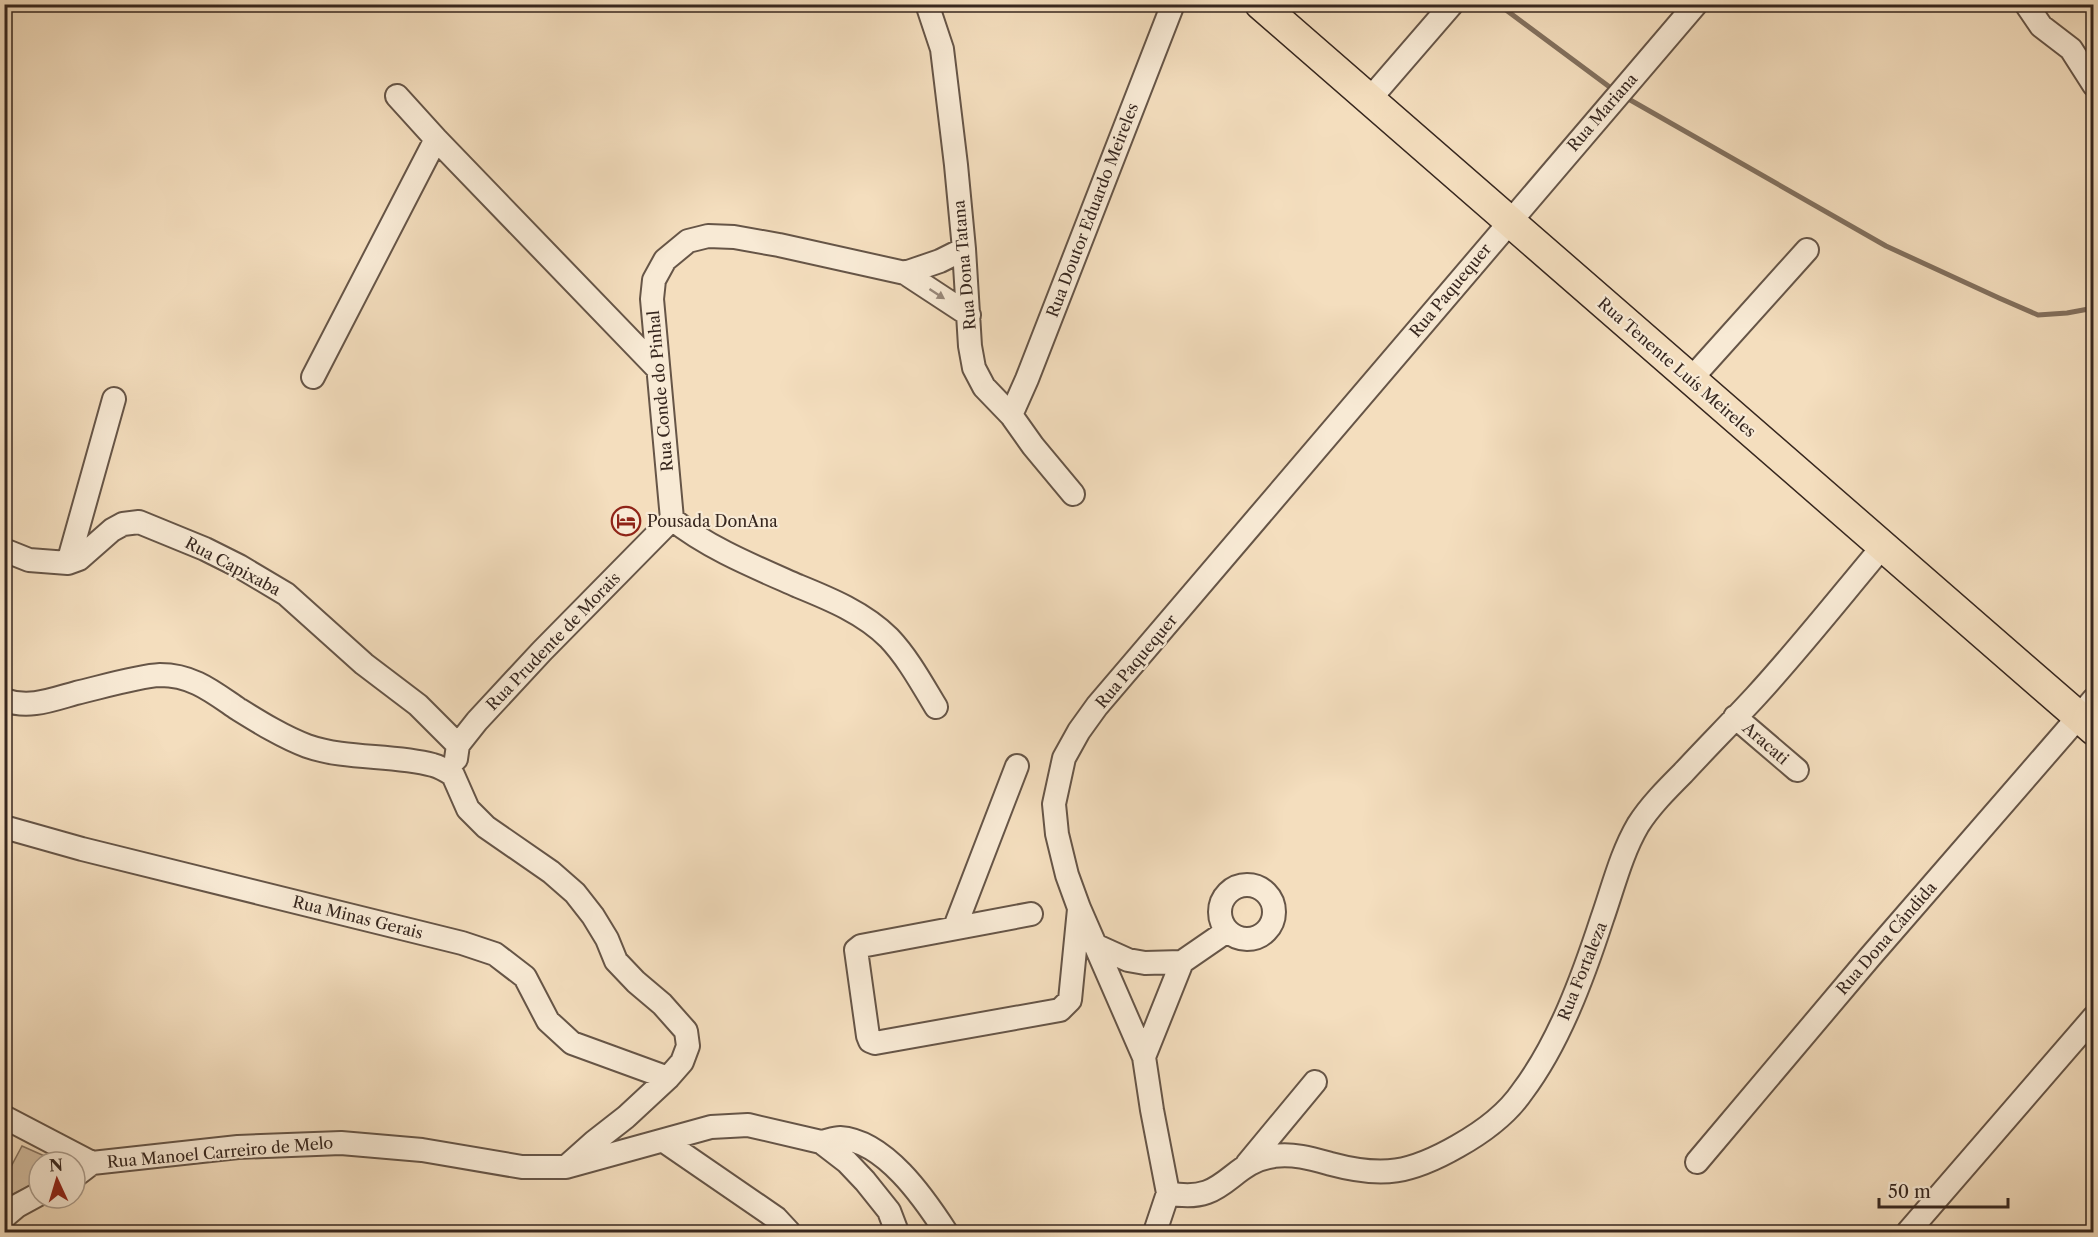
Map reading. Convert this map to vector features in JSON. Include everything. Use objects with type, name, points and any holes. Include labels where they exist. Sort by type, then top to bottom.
[{"type":"main road","name":"Rua Tenente Luís Meireles","points":[[1260,4],[1883,546],[2088,715]]},
{"type":"street","name":"Rua Dona Tatana","points":[[927,4],[942,50],[964,249],[970,346],[974,368],[984,387],[1011,415],[1033,446],[1073,494]]},
{"type":"street","name":"Rua Doutor Eduardo Meireles","points":[[1011,415],[1173,4]]},
{"type":"street","points":[[1369,100],[1452,4]]},
{"type":"street","name":"Rua Mariana","points":[[1509,221],[1696,4]]},
{"type":"street","points":[[2025,4],[2041,26],[2071,48],[2094,85]]},
{"type":"street","points":[[397,96],[658,369]]},
{"type":"street","points":[[313,377],[436,139]]},
{"type":"street","name":"Rua Paquequer","points":[[1168,1193],[1144,1057],[1079,908],[1067,875],[1057,834],[1054,804],[1064,758],[1078,730],[1509,221]]},
{"type":"street","name":"Rua Conde do Pinhal","points":[[672,519],[652,299],[654,280],[665,260],[688,241],[708,236],[734,237],[904,273],[969,315]]},
{"type":"street","points":[[904,273],[940,261],[964,249]]},
{"type":"street","points":[[1691,379],[1807,250]]},
{"type":"street","points":[[4,550],[29,560],[68,563],[114,399]]},
{"type":"street","points":[[672,519],[688,532],[783,579],[834,601],[864,618],[890,639],[936,707]]},
{"type":"street","name":"Rua Prudente de Morais","points":[[453,775],[458,745],[477,721],[542,651],[672,519]]},
{"type":"street","name":"Rua Capixaba","points":[[68,563],[79,559],[112,530],[123,524],[139,522],[206,549],[286,594],[364,664],[418,705],[458,745]]},
{"type":"street","name":"Rua Fortaleza","points":[[1168,1193],[1195,1196],[1212,1192],[1244,1168],[1266,1157],[1289,1155],[1362,1172],[1392,1173],[1417,1165],[1458,1146],[1490,1124],[1521,1094],[1546,1056],[1594,946],[1623,858],[1638,825],[1658,800],[1758,693],[1883,546]]},
{"type":"street","points":[[4,700],[37,705],[123,682],[160,675],[188,679],[212,689],[239,709],[305,745],[330,753],[374,756],[434,765],[453,775],[468,809],[486,827],[551,872],[575,893],[607,939],[616,961],[662,1004],[686,1031],[688,1046],[682,1062],[668,1078],[566,1167]]},
{"type":"street","name":"Rua Dona Cândida","points":[[1697,1162],[2088,715]]},
{"type":"street","name":"Aracati","points":[[1735,717],[1797,770]]},
{"type":"street","points":[[955,927],[1017,766]]},
{"type":"street","name":"Rua Minas Gerais","points":[[4,827],[82,849],[462,943],[495,954],[525,977],[548,1020],[572,1044],[668,1078]]},
{"type":"street","points":[[1031,914],[861,946],[856,950],[870,1041],[875,1043],[1060,1010],[1070,1000],[1079,908]]},
{"type":"street","points":[[1096,946],[1128,960],[1145,963],[1182,962],[1227,932]]},
{"type":"street","points":[[1144,1057],[1182,962]]},
{"type":"street","points":[[1908,1233],[2094,1017]]},
{"type":"street","points":[[1244,1168],[1315,1082]]},
{"type":"street","name":"Rua Manoel Carreiro de Melo","points":[[4,1117],[54,1150]]},
{"type":"street","name":"Rua Manoel Carreiro de Melo","points":[[87,1168],[238,1148],[341,1143],[422,1150],[522,1167],[566,1167],[711,1127],[748,1125],[821,1142],[848,1162],[865,1181],[889,1211],[897,1233]]},
{"type":"street","points":[[821,1142],[839,1138],[858,1143],[879,1155],[901,1173],[923,1197],[946,1233]]},
{"type":"street","points":[[664,1141],[776,1218],[789,1233]]},
{"type":"street","points":[[1155,1233],[1168,1193]]},
{"type":"street","points":[[4,1217],[27,1201]]},
{"type":"shaded area","points":[[22,1146],[31,1150],[27,1150],[27,1187],[5,1198],[5,1178]]},
{"type":"waterway","points":[[1498,4],[1615,91]]},
{"type":"waterway","points":[[1625,97],[1886,246],[1999,298],[2038,315],[2094,308]]},
{"type":"place","name":"Pousada DonAna","points":[[626,521]]}]
